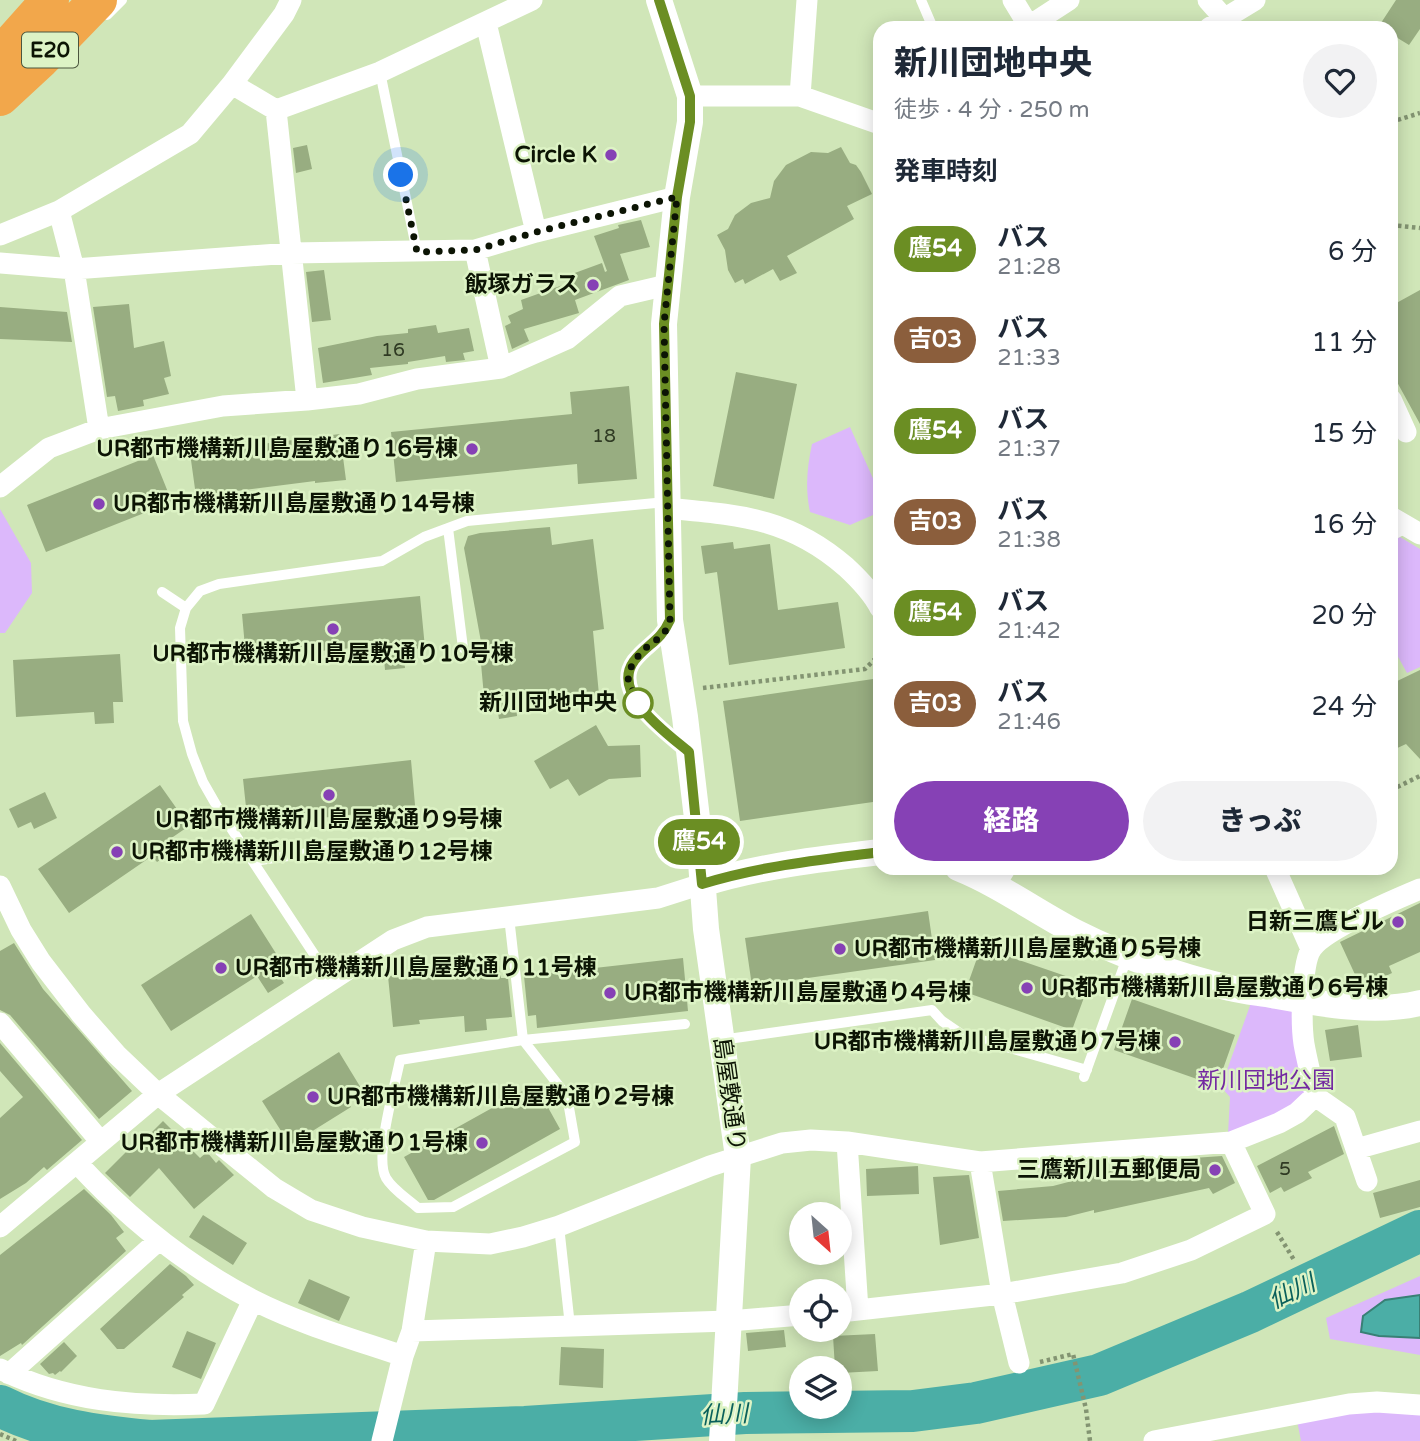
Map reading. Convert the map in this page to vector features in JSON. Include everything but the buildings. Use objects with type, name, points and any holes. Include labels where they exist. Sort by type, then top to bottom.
[{"type":"highway","points":[[0,56],[50,0]]},
{"type":"highway","name":"E20","points":[[0,97],[97,12]]},
{"type":"street","points":[[0,235],[59,211],[190,134],[232,84],[284,14],[291,0]]},
{"type":"street","points":[[276,110],[380,72],[532,0]]},
{"type":"street","name":"島屋敷通り","points":[[659,0],[690,96],[690,122],[677,197],[664,324],[670,620],[689,752],[706,929],[738,1157],[722,1441]]},
{"type":"street","points":[[800,96],[807,0]]},
{"type":"street","points":[[1013,0],[1026,21]]},
{"type":"street","points":[[1039,21],[1069,0]]},
{"type":"street","points":[[1208,0],[1216,21]]},
{"type":"street","points":[[1220,21],[1255,0]]},
{"type":"street","points":[[486,23],[536,232]]},
{"type":"street","points":[[232,84],[276,110]]},
{"type":"street","points":[[690,96],[800,96],[873,122]]},
{"type":"street","points":[[276,110],[307,400]]},
{"type":"street","points":[[0,262],[74,270],[291,253],[475,250],[677,197]]},
{"type":"street","points":[[59,211],[74,270],[99,429]]},
{"type":"street","points":[[475,250],[501,368]]},
{"type":"street","points":[[0,487],[49,448],[99,429],[223,406],[359,394],[417,379],[501,368],[567,338],[620,296],[667,285]]},
{"type":"street","points":[[1398,415],[1406,432]]},
{"type":"street","points":[[666,505],[752,519],[788,528],[832,555],[855,575],[873,599]]},
{"type":"street","points":[[3,1219],[77,1163],[158,1094],[393,940],[427,927],[658,898],[739,872],[873,853]]},
{"type":"street","points":[[1278,875],[1311,949]]},
{"type":"street","points":[[1006,878],[1074,931],[1128,955],[1232,989],[1338,1006],[1391,1007],[1420,1003]]},
{"type":"street","points":[[0,886],[21,930],[41,961],[116,1054],[158,1094],[274,1188],[312,1210],[362,1227],[426,1241],[490,1244],[559,1226],[738,1157],[782,1143],[811,1140],[846,1142],[980,1161],[1231,1142],[1279,1123],[1297,1113],[1315,1096]]},
{"type":"street","points":[[1367,1181],[1345,1116],[1315,1096],[1304,1041],[1306,967],[1311,949],[1322,939],[1373,910],[1420,889]]},
{"type":"street","points":[[0,1023],[101,1142]]},
{"type":"street","points":[[1356,1149],[1420,1131]]},
{"type":"street","points":[[846,1142],[848,1279]]},
{"type":"street","points":[[852,1311],[1002,1294],[1122,1273],[1191,1250],[1265,1214],[1231,1142]]},
{"type":"street","points":[[980,1161],[1002,1294],[1026,1363]]},
{"type":"street","points":[[77,1163],[159,1241],[253,1300],[403,1356]]},
{"type":"street","points":[[4,1371],[159,1241]]},
{"type":"street","points":[[382,1441],[403,1356],[412,1331],[426,1241]]},
{"type":"street","points":[[4,1371],[78,1397],[155,1406],[204,1404],[253,1300]]},
{"type":"street","points":[[412,1331],[729,1321],[789,1316]]},
{"type":"street","points":[[1154,1441],[1349,1404],[1377,1402],[1420,1405]]},
{"type":"lane","points":[[97,12],[122,0]]},
{"type":"lane","points":[[921,0],[930,21]]},
{"type":"lane","points":[[0,104],[49,68]]},
{"type":"lane","points":[[380,72],[417,252]]},
{"type":"lane","points":[[331,980],[203,782],[192,754],[183,721],[180,628],[186,608],[200,592],[219,584],[382,561],[424,537],[467,520],[666,505]]},
{"type":"lane","points":[[448,528],[463,648]]},
{"type":"lane","points":[[162,592],[186,608]]},
{"type":"lane","points":[[670,620],[664,634],[643,650],[632,664],[628,680],[635,699],[645,714],[689,752]]},
{"type":"lane","points":[[253,861],[330,850]]},
{"type":"lane","points":[[509,916],[523,1040],[567,1096],[575,1142],[453,1207],[418,1208],[385,1177],[380,1160],[400,1060],[523,1040],[685,1024]]},
{"type":"lane","points":[[722,1040],[932,1010],[961,1034],[1085,1074],[1128,955]]},
{"type":"lane","points":[[559,1226],[570,1326]]},
{"type":"path","points":[[1398,120],[1420,113]]},
{"type":"path","points":[[1398,226],[1420,228]]},
{"type":"path","points":[[681,690],[865,669],[873,661]]},
{"type":"path","points":[[1398,787],[1420,776]]},
{"type":"path","points":[[1265,1214],[1294,1260]]},
{"type":"path","points":[[1026,1363],[1073,1354],[1086,1409],[1090,1441]]},
{"type":"path","points":[[0,1434],[16,1441]]},
{"type":"green space","points":[[850,427],[873,478],[873,515],[850,525],[810,512],[807,486],[812,444]]},
{"type":"green space","points":[[0,509],[31,563],[32,593],[5,633],[0,633]]},
{"type":"green space","points":[[1398,538],[1420,549],[1420,667],[1407,673],[1398,657]]},
{"type":"green space","name":"新川団地公園","points":[[1252,1000],[1297,1008],[1308,1098],[1294,1110],[1228,1134],[1230,1097],[1221,1087]]},
{"type":"green space","points":[[1420,1276],[1420,1355],[1330,1339],[1326,1318]]},
{"type":"green space","points":[[1420,1405],[1420,1441],[1301,1441],[1296,1415]]},
{"type":"water","points":[[1420,1295],[1420,1338],[1379,1336],[1361,1332],[1363,1316],[1385,1300]]},
{"type":"waterway","name":"仙川","points":[[0,1406],[54,1426],[150,1441],[525,1427],[745,1413],[913,1411],[976,1403],[1099,1375],[1250,1312],[1420,1231]]},
{"type":"bus line","name":"鷹54","points":[[659,0],[690,96],[690,122],[677,197],[664,324],[670,620],[664,634],[643,650],[632,664],[628,680],[635,699],[645,714],[689,752],[702,884],[739,872],[873,853]]},
{"type":"place","name":"Circle K","points":[[611,155]]},
{"type":"place","name":"飯塚ガラス","points":[[593,285]]},
{"type":"place","name":"UR都市機構新川島屋敷通り16号棟","points":[[472,449]]},
{"type":"place","name":"UR都市機構新川島屋敷通り14号棟","points":[[99,504]]},
{"type":"place","name":"UR都市機構新川島屋敷通り10号棟","points":[[333,629]]},
{"type":"place","name":"新川団地中央","points":[[638,703]]},
{"type":"place","name":"UR都市機構新川島屋敷通り9号棟","points":[[329,795]]},
{"type":"place","name":"UR都市機構新川島屋敷通り12号棟","points":[[117,852]]},
{"type":"place","name":"日新三鷹ビル","points":[[1398,922]]},
{"type":"place","name":"UR都市機構新川島屋敷通り5号棟","points":[[840,949]]},
{"type":"place","name":"UR都市機構新川島屋敷通り11号棟","points":[[221,968]]},
{"type":"place","name":"UR都市機構新川島屋敷通り6号棟","points":[[1027,988]]},
{"type":"place","name":"UR都市機構新川島屋敷通り4号棟","points":[[610,993]]},
{"type":"place","name":"UR都市機構新川島屋敷通り7号棟","points":[[1175,1042]]},
{"type":"place","name":"UR都市機構新川島屋敷通り2号棟","points":[[313,1097]]},
{"type":"place","name":"UR都市機構新川島屋敷通り1号棟","points":[[482,1143]]},
{"type":"place","name":"三鷹新川五郵便局","points":[[1215,1170]]},
{"type":"route","points":[[401,175],[417,252],[475,250],[677,197],[664,324],[670,620],[664,634],[643,650],[629,671],[628,680],[638,703]]}]
